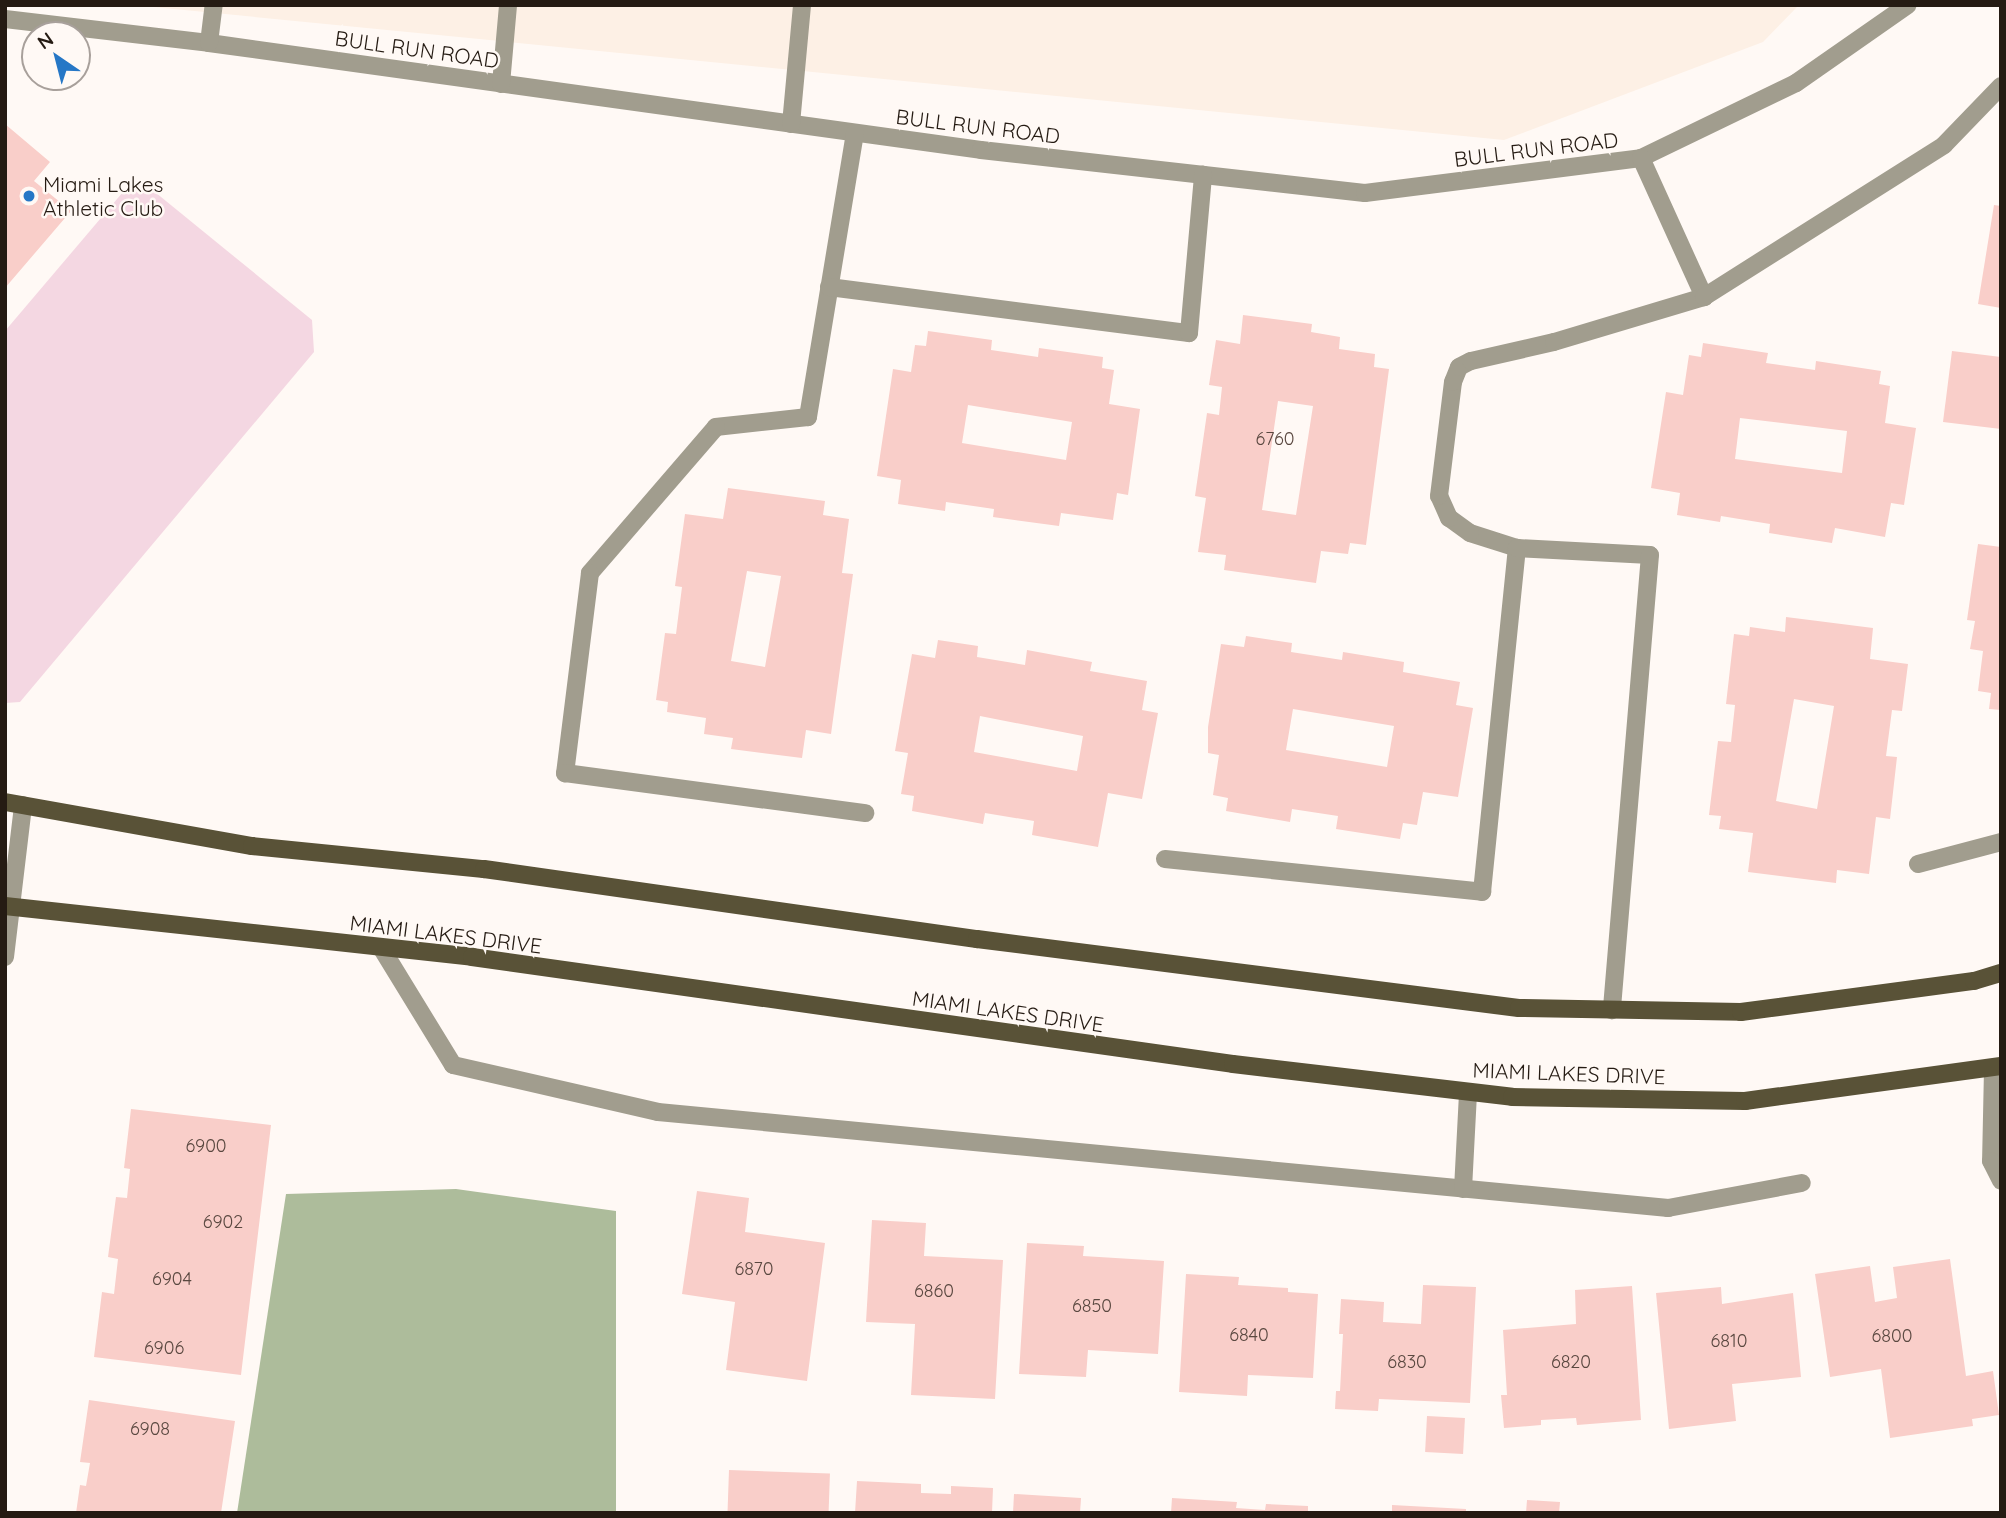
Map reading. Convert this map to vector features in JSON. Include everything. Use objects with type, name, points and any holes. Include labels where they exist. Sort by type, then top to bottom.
[{"type":"main road","points":[[14,803],[252,846],[484,869],[1245,975],[1519,1008],[1741,1012],[1974,981],[2001,973]]},
{"type":"main road","name":"MIAMI LAKES DRIVE","points":[[8,906],[472,957],[1233,1064],[1512,1097],[1745,1101],[1997,1067]]},
{"type":"street","points":[[209,43],[214,5]]},
{"type":"street","points":[[501,84],[508,5]]},
{"type":"street","points":[[791,124],[803,5]]},
{"type":"street","name":"BULL RUN ROAD","points":[[5,19],[209,43],[855,133],[1365,193],[1642,158],[1796,83],[1908,5]]},
{"type":"street","points":[[1612,1010],[1650,555],[1517,548],[1470,533],[1449,518],[1439,496],[1453,382],[1460,367],[1471,361],[1554,342],[1704,297],[1944,145],[2001,86]]},
{"type":"street","points":[[855,133],[808,417],[716,427],[590,573],[565,773],[865,813]]},
{"type":"street","points":[[1642,158],[1704,297]]},
{"type":"street","points":[[829,287],[1189,334],[1203,175]]},
{"type":"street","points":[[1165,859],[1482,892],[1517,548]]},
{"type":"street","points":[[5,957],[14,803]]},
{"type":"street","points":[[1918,864],[2001,842]]},
{"type":"street","points":[[383,948],[453,1065],[645,1109],[1668,1208],[1802,1182]]},
{"type":"street","points":[[1997,1067],[1991,1161],[2001,1181]]},
{"type":"street","points":[[1463,1189],[1468,1092]]},
{"type":"shaded area","points":[[133,5],[1799,5],[1763,42],[1504,140]]},
{"type":"shaded area","points":[[150,188],[312,320],[314,352],[20,702],[5,703],[5,331],[123,192]]},
{"type":"shaded area","points":[[456,1189],[616,1211],[616,1513],[237,1513],[286,1194]]},
{"type":"building","name":"Miami Lakes Athletic Club","points":[[5,124],[50,162],[34,181],[71,211],[5,288]]},
{"type":"building","points":[[1994,205],[2001,206],[2001,308],[1978,304]]},
{"type":"building","points":[[1243,315],[1312,324],[1311,332],[1340,337],[1339,349],[1375,354],[1374,367],[1389,369],[1366,545],[1350,543],[1348,554],[1321,551],[1316,583],[1224,570],[1226,555],[1198,552],[1206,498],[1195,496],[1207,413],[1219,415],[1222,387],[1209,385],[1216,340],[1240,344]],"holes":[[[1278,401],[1313,406],[1296,515],[1262,510]]]},
{"type":"building","points":[[928,331],[992,340],[991,350],[1038,357],[1039,348],[1103,357],[1102,368],[1114,370],[1109,404],[1140,409],[1128,495],[1117,493],[1113,520],[1061,513],[1059,526],[993,517],[994,509],[946,502],[945,511],[898,504],[901,480],[877,476],[893,369],[911,372],[915,345],[926,346]],"holes":[[[968,405],[1072,422],[1066,460],[962,443]]]},
{"type":"building","points":[[1703,343],[1768,353],[1766,363],[1815,370],[1816,361],[1881,371],[1879,384],[1890,386],[1885,423],[1916,428],[1904,505],[1891,503],[1885,537],[1835,528],[1832,543],[1769,533],[1770,524],[1721,516],[1720,522],[1677,515],[1680,493],[1651,488],[1666,392],[1683,395],[1689,355],[1701,357]],"holes":[[[1740,418],[1847,431],[1842,473],[1735,459]]]},
{"type":"building","points":[[1952,351],[2001,357],[2001,429],[1943,422]]},
{"type":"building","points":[[728,488],[825,501],[823,515],[849,519],[842,573],[853,574],[831,734],[806,730],[802,758],[731,749],[733,738],[704,734],[706,718],[667,712],[668,702],[656,700],[665,633],[676,634],[682,587],[675,586],[685,514],[723,519]],"holes":[[[747,571],[781,576],[765,667],[731,661]]]},
{"type":"building","points":[[1978,544],[2001,547],[2001,710],[1989,709],[1991,693],[1978,691],[1983,651],[1970,649],[1975,621],[1967,620]]},
{"type":"building","points":[[1786,617],[1873,628],[1870,659],[1908,664],[1902,711],[1892,710],[1886,756],[1897,757],[1890,819],[1876,817],[1869,874],[1837,870],[1836,883],[1748,872],[1753,833],[1719,829],[1721,816],[1709,815],[1718,741],[1731,742],[1735,705],[1726,704],[1734,634],[1749,636],[1750,627],[1785,632]],"holes":[[[1794,699],[1834,706],[1817,809],[1776,801]]]},
{"type":"building","points":[[1246,636],[1292,643],[1291,652],[1342,660],[1343,652],[1404,662],[1403,672],[1460,682],[1456,705],[1473,708],[1458,797],[1423,792],[1417,825],[1403,823],[1400,839],[1336,829],[1338,816],[1292,809],[1290,822],[1226,811],[1228,798],[1213,795],[1219,755],[1208,753],[1208,727],[1221,644],[1244,647]],"holes":[[[1293,709],[1394,726],[1387,767],[1286,750]]]},
{"type":"building","points":[[938,640],[978,646],[977,657],[1025,665],[1027,650],[1092,662],[1090,671],[1147,681],[1142,710],[1158,713],[1142,799],[1108,793],[1098,847],[1032,835],[1034,821],[985,813],[983,824],[912,811],[914,796],[901,794],[908,753],[895,751],[912,654],[935,658]],"holes":[[[980,716],[1083,736],[1077,771],[974,752]]]},
{"type":"building","points":[[131,1109],[271,1125],[241,1375],[94,1357],[102,1292],[114,1294],[118,1259],[108,1257],[116,1197],[127,1198],[130,1169],[124,1168]]},
{"type":"building","points":[[697,1191],[749,1198],[745,1232],[825,1243],[807,1381],[726,1370],[735,1302],[682,1294]]},
{"type":"building","points":[[872,1220],[926,1223],[924,1256],[1003,1260],[995,1399],[911,1395],[915,1324],[866,1322]]},
{"type":"building","points":[[1027,1243],[1084,1246],[1083,1256],[1164,1261],[1158,1354],[1088,1350],[1086,1377],[1019,1374]]},
{"type":"building","points":[[1950,1259],[1966,1376],[1993,1371],[1999,1415],[1972,1419],[1973,1426],[1890,1438],[1881,1369],[1830,1377],[1815,1274],[1870,1266],[1875,1302],[1897,1298],[1893,1267]]},
{"type":"building","points":[[1186,1274],[1239,1277],[1238,1285],[1288,1288],[1288,1292],[1318,1294],[1313,1378],[1248,1375],[1247,1396],[1179,1392]]},
{"type":"building","points":[[1423,1285],[1476,1287],[1470,1403],[1379,1399],[1378,1411],[1335,1409],[1336,1391],[1340,1391],[1343,1334],[1339,1334],[1341,1299],[1384,1302],[1383,1322],[1421,1324]]},
{"type":"building","points":[[1632,1286],[1641,1420],[1577,1425],[1576,1418],[1541,1420],[1541,1425],[1504,1428],[1501,1395],[1507,1395],[1503,1330],[1576,1324],[1575,1290]]},
{"type":"building","points":[[1721,1287],[1722,1304],[1793,1293],[1801,1377],[1732,1384],[1736,1421],[1669,1429],[1656,1293]]},
{"type":"building","points":[[89,1400],[235,1421],[221,1513],[76,1513],[80,1485],[86,1486],[90,1463],[80,1462]]},
{"type":"building","points":[[1427,1416],[1465,1418],[1463,1454],[1425,1452]]},
{"type":"building","points":[[729,1470],[830,1474],[829,1513],[727,1513]]},
{"type":"building","points":[[857,1481],[921,1484],[921,1493],[951,1494],[951,1486],[993,1488],[992,1513],[855,1513]]},
{"type":"building","points":[[1014,1494],[1081,1498],[1080,1513],[1013,1513]]},
{"type":"building","points":[[1172,1498],[1237,1502],[1236,1508],[1265,1510],[1266,1504],[1308,1506],[1308,1513],[1171,1513]]},
{"type":"building","points":[[1527,1500],[1560,1502],[1559,1513],[1526,1513]]},
{"type":"building","points":[[1392,1505],[1466,1509],[1466,1513],[1392,1513]]},
{"type":"place","name":"Miami Lakes Athletic Club","points":[[29,196]]}]
